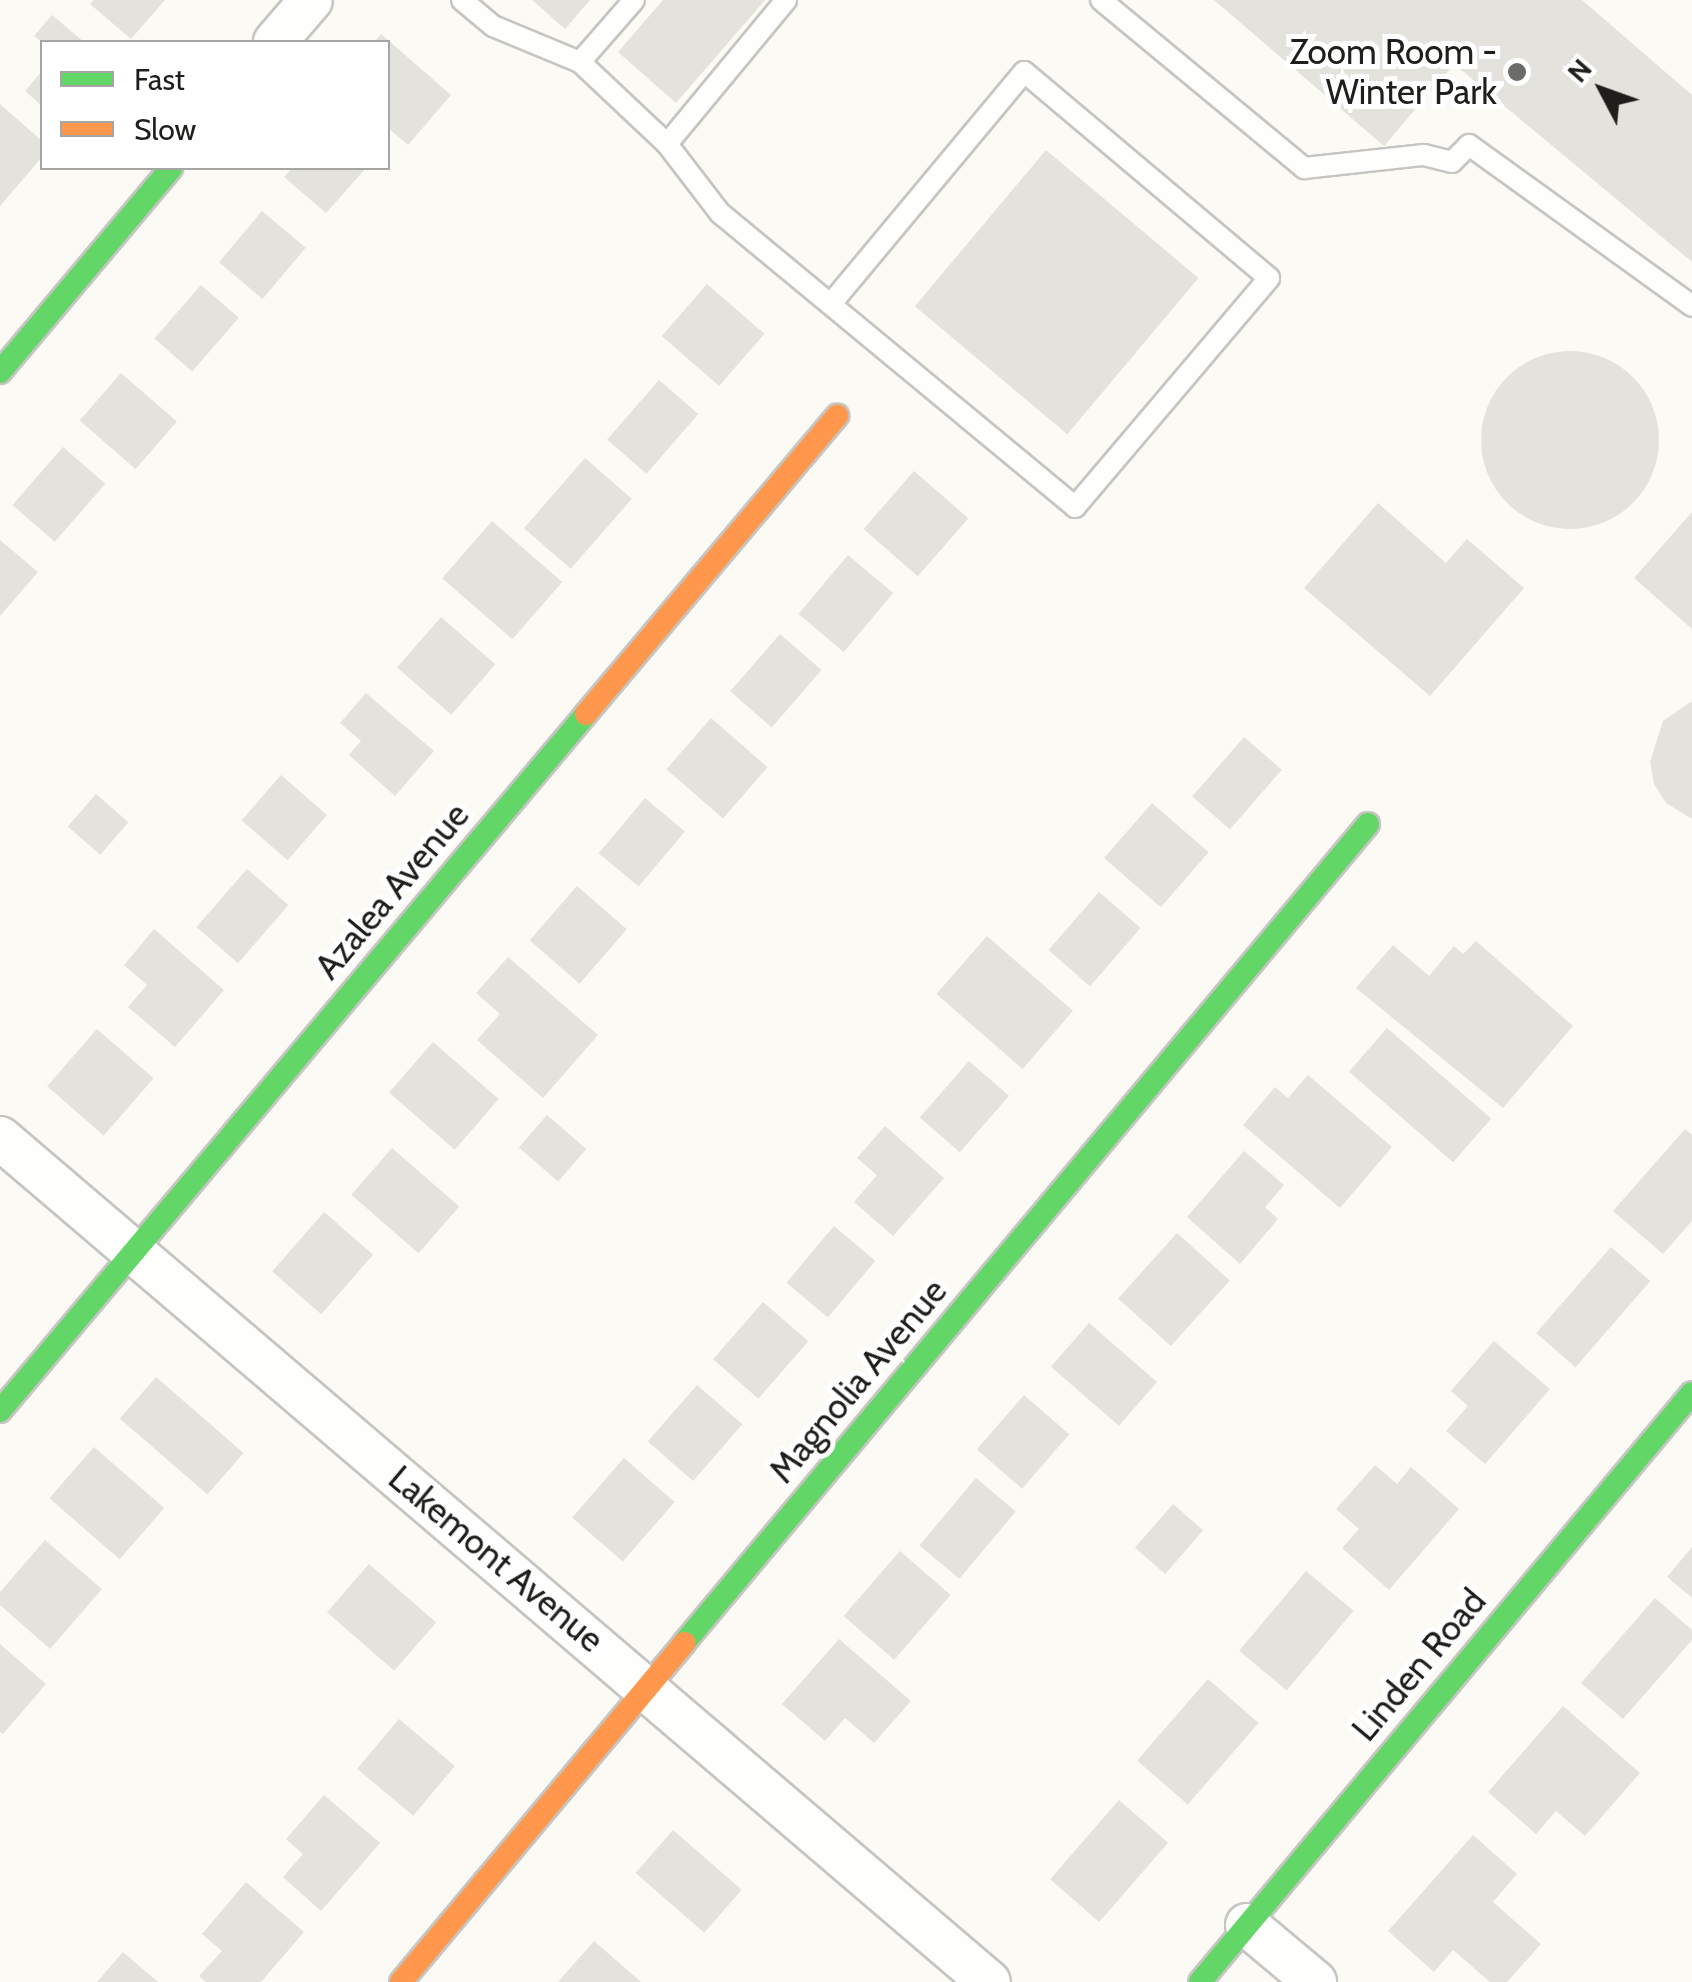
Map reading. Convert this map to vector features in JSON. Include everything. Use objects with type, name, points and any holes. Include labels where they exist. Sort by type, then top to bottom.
[{"type":"street","points":[[277,40],[311,0]]},
{"type":"street","points":[[0,372],[169,170]]},
{"type":"street","name":"Azalea Avenue","points":[[0,1412],[837,416]]},
{"type":"street","name":"Magnolia Avenue","points":[[402,1982],[1368,824]]},
{"type":"street","name":"Lakemont Avenue","points":[[0,1138],[990,1982]]},
{"type":"street","name":"Linden Road","points":[[1200,1982],[1692,1393]]},
{"type":"street","points":[[1247,1925],[1316,1982]]},
{"type":"lane","points":[[462,0],[493,26],[580,62],[667,144],[720,213],[1075,507],[1270,278],[1024,72],[832,304]]},
{"type":"lane","points":[[580,62],[634,0]]},
{"type":"lane","points":[[667,144],[786,0]]},
{"type":"lane","points":[[1101,0],[1304,168],[1424,155],[1452,162],[1470,146],[1692,306]]},
{"type":"building","points":[[94,0],[165,0],[131,39],[90,4]]},
{"type":"building","points":[[532,0],[590,0],[565,29]]},
{"type":"building","points":[[663,0],[765,0],[676,103],[618,52]]},
{"type":"building","points":[[1214,0],[1582,0],[1692,95],[1692,262],[1454,64],[1384,146]]},
{"type":"building","points":[[52,15],[82,40],[40,40],[34,36]]},
{"type":"building","points":[[390,42],[451,95],[408,145],[390,130]]},
{"type":"building","points":[[40,73],[40,104],[25,91]]},
{"type":"building","points":[[0,104],[40,139],[40,159],[0,206]]},
{"type":"building","points":[[1046,150],[1198,278],[1067,434],[915,306]]},
{"type":"building","points":[[290,170],[364,170],[326,213],[284,177]]},
{"type":"building","points":[[262,211],[306,248],[263,299],[219,262]]},
{"type":"building","points":[[707,284],[764,334],[719,386],[662,336]]},
{"type":"building","points":[[201,285],[239,318],[192,371],[154,339]]},
{"type":"building","points":[[1570,351],[1604,358],[1633,377],[1652,406],[1659,440],[1652,474],[1633,503],[1604,522],[1570,529],[1536,522],[1507,503],[1488,474],[1481,440],[1488,406],[1507,377],[1536,358]]},
{"type":"building","points":[[121,373],[177,422],[136,469],[80,421]]},
{"type":"building","points":[[659,380],[698,414],[646,474],[607,440]]},
{"type":"building","points":[[63,447],[105,484],[55,542],[12,505]]},
{"type":"building","points":[[585,458],[632,499],[571,569],[524,528]]},
{"type":"building","points":[[914,471],[968,518],[918,576],[863,529]]},
{"type":"building","points":[[1378,503],[1446,563],[1467,539],[1524,588],[1430,696],[1304,588]]},
{"type":"building","points":[[1692,512],[1692,629],[1634,578]]},
{"type":"building","points":[[492,521],[562,582],[512,639],[442,578]]},
{"type":"building","points":[[0,540],[38,572],[0,616]]},
{"type":"building","points":[[848,555],[893,593],[844,652],[799,614]]},
{"type":"building","points":[[441,617],[495,664],[451,715],[397,668]]},
{"type":"building","points":[[780,634],[822,670],[772,727],[730,691]]},
{"type":"building","points":[[366,693],[434,751],[395,796],[349,755],[361,741],[340,723]]},
{"type":"building","points":[[1692,701],[1692,819],[1666,803],[1654,784],[1650,762],[1663,721]]},
{"type":"building","points":[[711,718],[768,767],[723,819],[666,769]]},
{"type":"building","points":[[1244,737],[1282,770],[1230,829],[1192,797]]},
{"type":"building","points":[[281,775],[327,815],[288,860],[242,820]]},
{"type":"building","points":[[96,794],[128,822],[100,855],[68,826]]},
{"type":"building","points":[[645,798],[685,831],[639,887],[599,853]]},
{"type":"building","points":[[1152,803],[1209,852],[1161,907],[1104,858]]},
{"type":"building","points":[[247,869],[289,905],[238,963],[196,927]]},
{"type":"building","points":[[577,886],[627,929],[580,984],[530,940]]},
{"type":"building","points":[[1099,892],[1141,928],[1090,986],[1048,950]]},
{"type":"building","points":[[154,929],[224,990],[175,1047],[128,1007],[147,985],[124,965]]},
{"type":"building","points":[[987,936],[1073,1011],[1023,1069],[936,994]]},
{"type":"building","points":[[1476,941],[1573,1026],[1503,1108],[1356,988],[1393,945],[1429,976],[1454,946],[1463,954]]},
{"type":"building","points":[[508,957],[598,1035],[543,1098],[477,1040],[500,1014],[476,993]]},
{"type":"building","points":[[1387,1028],[1491,1119],[1453,1162],[1349,1072]]},
{"type":"building","points":[[97,1029],[154,1078],[104,1136],[47,1086]]},
{"type":"building","points":[[433,1042],[499,1099],[455,1150],[389,1093]]},
{"type":"building","points":[[969,1061],[1009,1096],[960,1152],[920,1118]]},
{"type":"building","points":[[1308,1075],[1392,1147],[1340,1208],[1243,1125],[1275,1087],[1288,1098]]},
{"type":"building","points":[[547,1115],[586,1149],[558,1182],[519,1147]]},
{"type":"building","points":[[885,1126],[944,1178],[893,1236],[854,1202],[877,1175],[857,1158]]},
{"type":"building","points":[[1685,1129],[1692,1135],[1692,1221],[1663,1254],[1613,1211]]},
{"type":"building","points":[[392,1148],[459,1206],[418,1253],[351,1195]]},
{"type":"building","points":[[1244,1151],[1284,1185],[1265,1207],[1278,1219],[1240,1264],[1187,1217]]},
{"type":"building","points":[[324,1212],[373,1255],[321,1314],[272,1272]]},
{"type":"building","points":[[834,1226],[875,1261],[828,1317],[786,1283]]},
{"type":"building","points":[[1177,1233],[1230,1281],[1171,1346],[1118,1298]]},
{"type":"building","points":[[1611,1247],[1650,1281],[1575,1367],[1536,1333]]},
{"type":"building","points":[[763,1302],[808,1341],[758,1399],[713,1359]]},
{"type":"building","points":[[1089,1323],[1157,1382],[1119,1426],[1051,1367]]},
{"type":"building","points":[[1494,1341],[1550,1389],[1485,1464],[1446,1431],[1468,1406],[1451,1391]]},
{"type":"building","points":[[156,1377],[244,1453],[207,1495],[120,1419]]},
{"type":"building","points":[[697,1385],[742,1424],[693,1481],[648,1442]]},
{"type":"building","points":[[1024,1395],[1069,1434],[1022,1489],[977,1449]]},
{"type":"building","points":[[94,1447],[164,1508],[120,1559],[49,1498]]},
{"type":"building","points":[[624,1458],[675,1502],[623,1562],[572,1518]]},
{"type":"building","points":[[1375,1465],[1397,1484],[1411,1467],[1459,1509],[1389,1590],[1342,1548],[1359,1529],[1336,1509]]},
{"type":"building","points":[[976,1478],[1016,1511],[959,1579],[919,1545]]},
{"type":"building","points":[[1173,1504],[1203,1530],[1165,1574],[1135,1548]]},
{"type":"building","points":[[45,1540],[102,1589],[50,1649],[0,1605],[0,1592]]},
{"type":"building","points":[[1692,1547],[1692,1598],[1667,1577]]},
{"type":"building","points":[[900,1551],[951,1595],[894,1660],[844,1616]]},
{"type":"building","points":[[369,1564],[436,1622],[394,1671],[327,1612]]},
{"type":"building","points":[[1306,1571],[1353,1611],[1287,1691],[1239,1651]]},
{"type":"building","points":[[1655,1598],[1692,1630],[1692,1640],[1623,1719],[1581,1683]]},
{"type":"building","points":[[839,1639],[911,1701],[874,1743],[845,1718],[825,1741],[782,1704]]},
{"type":"building","points":[[0,1644],[46,1684],[3,1734],[0,1732]]},
{"type":"building","points":[[1208,1679],[1259,1723],[1188,1804],[1137,1761]]},
{"type":"building","points":[[1563,1706],[1640,1773],[1585,1836],[1556,1811],[1536,1834],[1488,1792]]},
{"type":"building","points":[[399,1719],[455,1766],[413,1816],[357,1769]]},
{"type":"building","points":[[324,1795],[380,1843],[321,1911],[283,1877],[303,1854],[286,1839]]},
{"type":"building","points":[[1119,1800],[1168,1843],[1099,1922],[1050,1879]]},
{"type":"building","points":[[673,1830],[742,1890],[704,1933],[636,1873]]},
{"type":"building","points":[[1473,1835],[1517,1874],[1493,1902],[1541,1944],[1507,1982],[1490,1982],[1453,1950],[1434,1972],[1388,1931]]},
{"type":"building","points":[[246,1882],[304,1932],[261,1982],[206,1982],[199,1976],[222,1951],[202,1934]]},
{"type":"building","points":[[594,1941],[641,1982],[558,1982]]},
{"type":"building","points":[[123,1952],[158,1982],[97,1982]]},
{"type":"traffic: fast","points":[[0,372],[169,170]]},
{"type":"traffic: fast","points":[[0,1411],[586,714]]},
{"type":"traffic: fast","points":[[684,1643],[1368,824]]},
{"type":"traffic: fast","points":[[1200,1982],[1692,1393]]},
{"type":"traffic: slow","points":[[586,714],[837,416]]},
{"type":"traffic: slow","points":[[401,1982],[684,1643]]},
{"type":"place","name":"Zoom Room - Winter Park","points":[[1517,72]]}]
